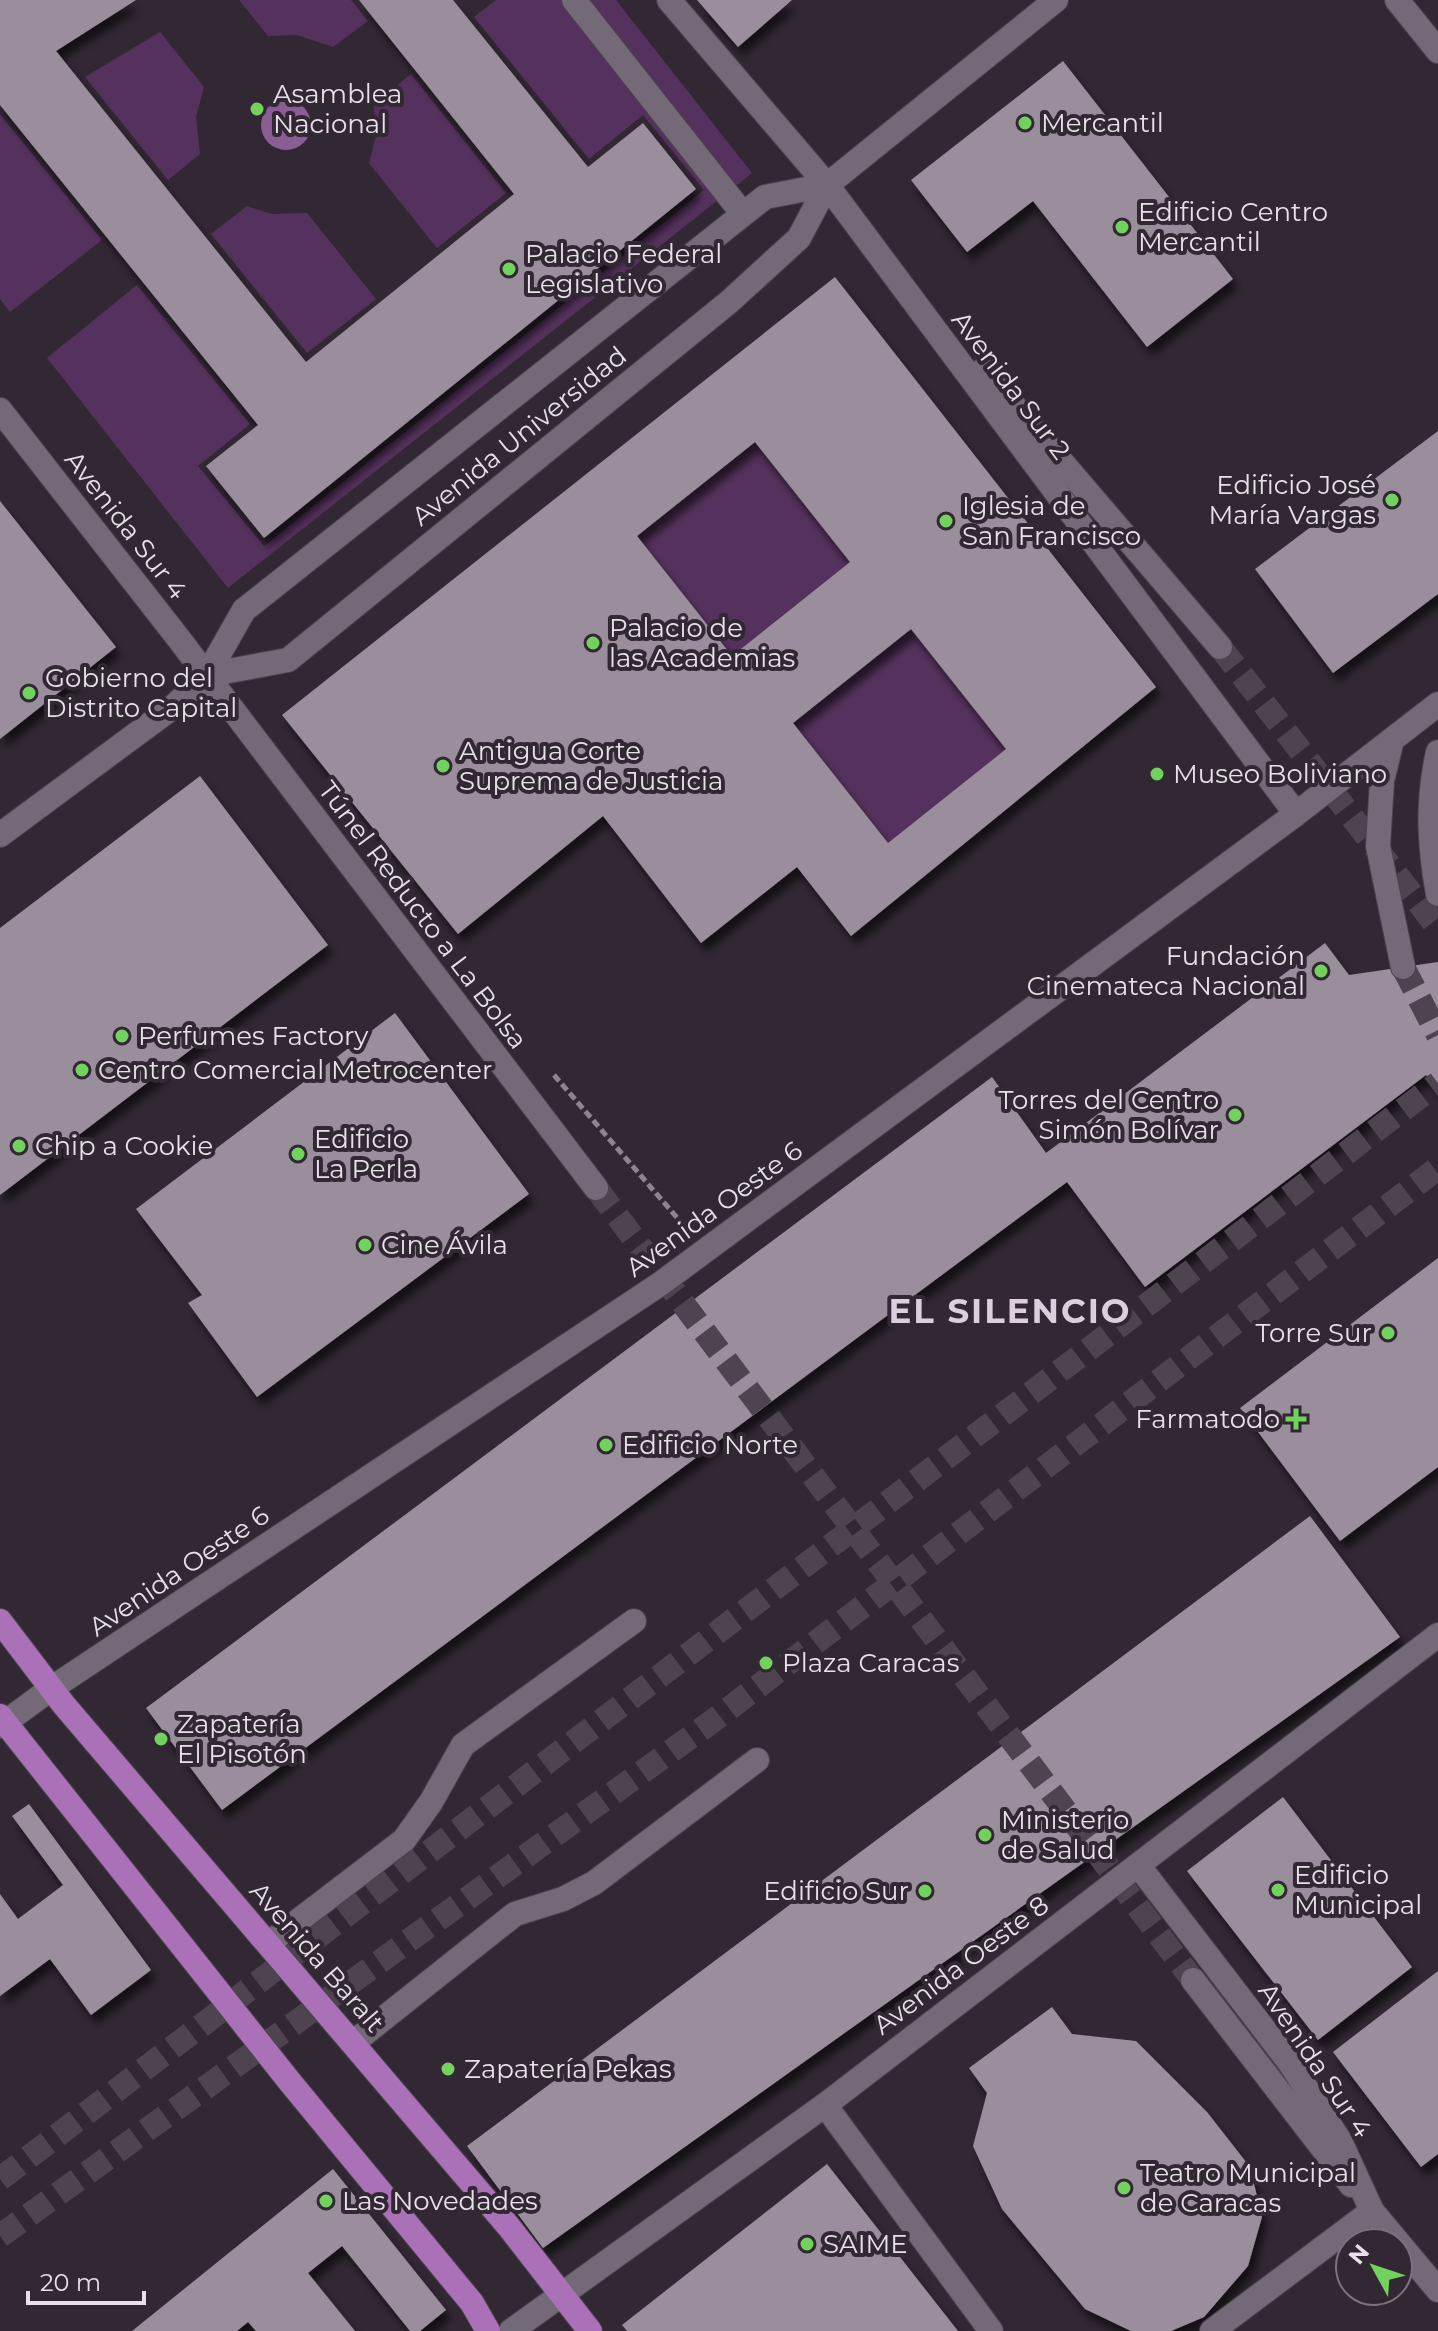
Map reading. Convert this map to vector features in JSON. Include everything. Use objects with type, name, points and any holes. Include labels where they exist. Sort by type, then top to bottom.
[{"type":"main road","name":"Avenida Baralt","points":[[0,1621],[52,1688],[354,2042],[563,2294],[590,2331]]},
{"type":"main road","points":[[2,1721],[290,2082],[472,2303],[488,2331]]},
{"type":"street","points":[[574,0],[743,214]]},
{"type":"street","name":"Avenida Sur 2","points":[[669,0],[827,185],[1296,814]]},
{"type":"street","name":"Avenida Universidad","points":[[207,675],[288,660],[729,302],[799,238],[827,185],[1056,0]]},
{"type":"street","points":[[1397,0],[1438,51]]},
{"type":"street","points":[[827,185],[1220,647]]},
{"type":"street","name":"Avenida Universidad","points":[[0,835],[173,707],[207,675],[244,610],[743,214],[765,197],[827,185]]},
{"type":"street","name":"Avenida Sur 4","points":[[0,410],[207,675]]},
{"type":"street","name":"Túnel Reducto a La Bolsa","points":[[207,675],[596,1188]]},
{"type":"street","name":"Avenida Oeste 6","points":[[2,1721],[660,1284],[1296,814],[1438,704]]},
{"type":"street","points":[[1392,740],[1382,781],[1378,846],[1403,967]]},
{"type":"street","points":[[1438,752],[1430,790],[1429,842],[1438,894]]},
{"type":"street","points":[[269,1943],[404,1840],[431,1802],[463,1745],[634,1621]]},
{"type":"street","name":"Avenida Oeste 8","points":[[511,2331],[825,2105],[1438,1635]]},
{"type":"street","points":[[354,2042],[515,1914],[563,1899],[594,1883],[757,1760]]},
{"type":"street","name":"Avenida Sur 4","points":[[1138,1865],[1290,2063],[1340,2141],[1372,2211],[1438,2290]]},
{"type":"street","points":[[1193,1980],[1372,2211],[1212,2331]]},
{"type":"street","points":[[825,2105],[991,2331]]},
{"type":"shaded area","points":[[239,0],[351,0],[368,21],[333,47],[297,35],[268,36]]},
{"type":"shaded area","points":[[496,0],[616,0],[752,173],[228,588],[47,358],[137,285],[250,424],[198,466],[264,546],[704,190],[643,115],[589,159],[474,17]]},
{"type":"shaded area","points":[[160,32],[204,87],[196,117],[200,154],[168,180],[85,77]]},
{"type":"shaded area","points":[[411,74],[506,193],[437,248],[369,163],[376,136],[374,104]]},
{"type":"shaded area","points":[[286,100],[304,107],[311,125],[304,143],[286,150],[268,143],[261,125],[268,107]]},
{"type":"shaded area","points":[[0,114],[102,240],[10,312],[0,299]]},
{"type":"shaded area","points":[[247,206],[272,214],[307,213],[376,299],[307,353],[211,234]]},
{"type":"shaded area","points":[[755,442],[850,562],[732,656],[637,536]]},
{"type":"shaded area","points":[[911,629],[1006,749],[888,843],[793,723]]},
{"type":"building","name":"Palacio Federal Legislativo","points":[[0,0],[136,0],[56,51],[306,362],[514,194],[359,0],[453,0],[588,167],[643,123],[696,189],[264,538],[206,466],[258,425],[0,105]]},
{"type":"building","points":[[697,0],[792,0],[738,47]]},
{"type":"building","name":"Edificio Centro Mercantil","points":[[1063,61],[1233,279],[1147,347],[1033,201],[967,252],[911,180]]},
{"type":"building","points":[[835,277],[1156,687],[851,936],[797,867],[701,943],[603,816],[458,934],[282,715]],"holes":[[[755,442],[850,562],[732,656],[637,536]],[[911,629],[1006,749],[888,843],[793,723]]]},
{"type":"building","name":"Edificio José María Vargas","points":[[1438,431],[1438,594],[1333,673],[1255,569]]},
{"type":"building","name":"Gobierno del Distrito Capital","points":[[0,501],[116,647],[0,739]]},
{"type":"building","name":"Centro Comercial Metrocenter","points":[[200,776],[328,945],[0,1195],[0,928]]},
{"type":"building","name":"Edificio Norte","points":[[1325,943],[1349,975],[1438,962],[1438,1091],[1426,1075],[1145,1287],[1067,1182],[222,1810],[146,1708],[992,1077],[1046,1153]]},
{"type":"building","points":[[395,1013],[529,1194],[257,1397],[188,1303],[202,1295],[136,1209]]},
{"type":"building","name":"Torre Sur","points":[[1438,1258],[1438,1467],[1340,1541],[1240,1408]]},
{"type":"building","name":"Edificio Sur","points":[[1310,1516],[1400,1637],[543,2248],[467,2146]]},
{"type":"building","name":"Edificio Municipal","points":[[1283,1797],[1412,1967],[1318,2040],[1187,1871]]},
{"type":"building","points":[[29,1804],[151,1970],[91,2015],[50,1959],[0,1996],[0,1894],[18,1919],[63,1885],[12,1816]]},
{"type":"building","points":[[1438,1971],[1438,2154],[1421,2167],[1333,2052]]},
{"type":"building","name":"Teatro Municipal de Caracas","points":[[1052,2007],[1072,2034],[1136,2041],[1207,2112],[1250,2167],[1262,2217],[1248,2266],[1204,2317],[1171,2331],[1131,2331],[1085,2309],[1002,2209],[973,2146],[987,2093],[969,2068]]},
{"type":"building","name":"SAIME","points":[[827,2164],[958,2331],[627,2331],[622,2325]]},
{"type":"building","points":[[333,2169],[446,2310],[420,2331],[410,2331],[342,2246],[308,2273],[355,2331],[256,2331],[248,2322],[237,2331],[132,2331]]},
{"type":"tunnel","points":[[1220,647],[1438,928]]},
{"type":"tunnel","points":[[1403,967],[1438,1035]]},
{"type":"tunnel","points":[[0,2179],[1438,1083]]},
{"type":"tunnel","points":[[0,2236],[710,1723],[1438,1168]]},
{"type":"tunnel","points":[[596,1188],[1193,1980]]},
{"type":"place","name":"Asamblea Nacional","points":[[257,109]]},
{"type":"place","name":"Mercantil","points":[[1025,123]]},
{"type":"place","name":"Edificio Centro Mercantil","points":[[1122,227]]},
{"type":"place","name":"Palacio Federal Legislativo","points":[[509,269]]},
{"type":"place","name":"Edificio José María Vargas","points":[[1392,500]]},
{"type":"place","name":"Iglesia de San Francisco","points":[[946,521]]},
{"type":"place","name":"Palacio de las Academias","points":[[593,643]]},
{"type":"place","name":"Gobierno del Distrito Capital","points":[[29,693]]},
{"type":"place","name":"Antigua Corte Suprema de Justicia","points":[[443,766]]},
{"type":"place","name":"Museo Boliviano","points":[[1157,774]]},
{"type":"place","name":"Fundación Cinemateca Nacional","points":[[1321,971]]},
{"type":"place","name":"Perfumes Factory","points":[[122,1036]]},
{"type":"place","name":"Centro Comercial Metrocenter","points":[[82,1070]]},
{"type":"place","name":"Torres del Centro Simón Bolívar","points":[[1235,1115]]},
{"type":"place","name":"Chip a Cookie","points":[[19,1146]]},
{"type":"place","name":"Edificio La Perla","points":[[298,1154]]},
{"type":"place","name":"Cine Ávila","points":[[365,1245]]},
{"type":"place","name":"Torre Sur","points":[[1388,1333]]},
{"type":"place","name":"Farmatodo","points":[[1296,1419]]},
{"type":"place","name":"Edificio Norte","points":[[606,1445]]},
{"type":"place","name":"Plaza Caracas","points":[[766,1663]]},
{"type":"place","name":"Zapatería El Pisotón","points":[[161,1739]]},
{"type":"place","name":"Ministerio de Salud","points":[[985,1835]]},
{"type":"place","name":"Edificio Municipal","points":[[1278,1890]]},
{"type":"place","name":"Edificio Sur","points":[[925,1891]]},
{"type":"place","name":"Zapatería Pekas","points":[[448,2069]]},
{"type":"place","name":"Teatro Municipal de Caracas","points":[[1124,2188]]},
{"type":"place","name":"Las Novedades","points":[[326,2201]]},
{"type":"place","name":"SAIME","points":[[807,2244]]},
{"type":"district","name":"EL SILENCIO","points":[[1010,1311]]}]
